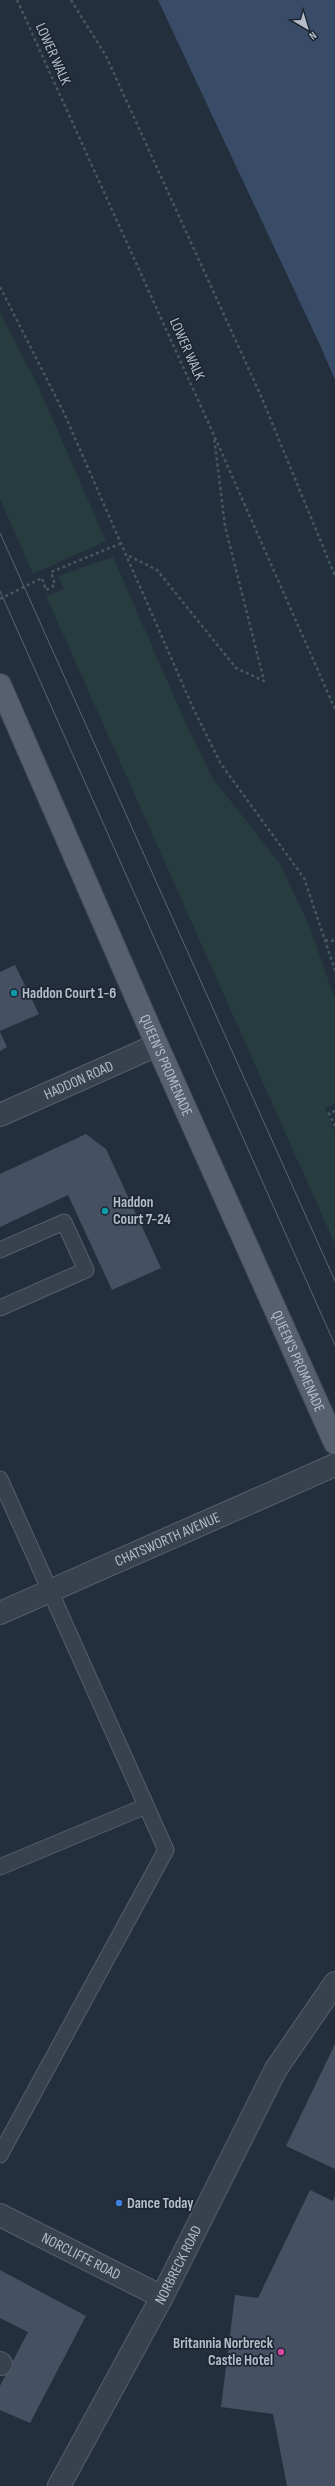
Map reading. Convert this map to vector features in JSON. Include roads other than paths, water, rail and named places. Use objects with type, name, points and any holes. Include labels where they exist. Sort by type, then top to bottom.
[{"type":"main road","name":"QUEEN'S PROMENADE","points":[[0,685],[157,1045],[335,1443]]},
{"type":"street","name":"HADDON ROAD","points":[[0,1115],[157,1045]]},
{"type":"street","name":"CHATSWORTH AVENUE","points":[[0,1613],[335,1465]]},
{"type":"street","name":"NORBRECK ROAD","points":[[59,2486],[162,2296],[276,2069],[335,1983]]},
{"type":"street","name":"NORCLIFFE ROAD","points":[[0,2215],[162,2296]]},
{"type":"lane","points":[[0,1250],[64,1222],[86,1270],[0,1308]]},
{"type":"lane","points":[[0,1479],[166,1850],[0,2154]]},
{"type":"lane","points":[[0,1867],[146,1806]]},
{"type":"water","points":[[158,0],[335,0],[335,380],[321,347]]},
{"type":"tram line","points":[[0,533],[335,1281]]},
{"type":"tram line","points":[[0,591],[335,1345]]},
{"type":"place","name":"Haddon Court 1-6","points":[[14,993]]},
{"type":"place","name":"Haddon Court 7-24","points":[[105,1211]]},
{"type":"place","name":"Dance Today","points":[[119,2203]]},
{"type":"place","name":"Britannia Norbreck Castle Hotel","points":[[281,2352]]}]
